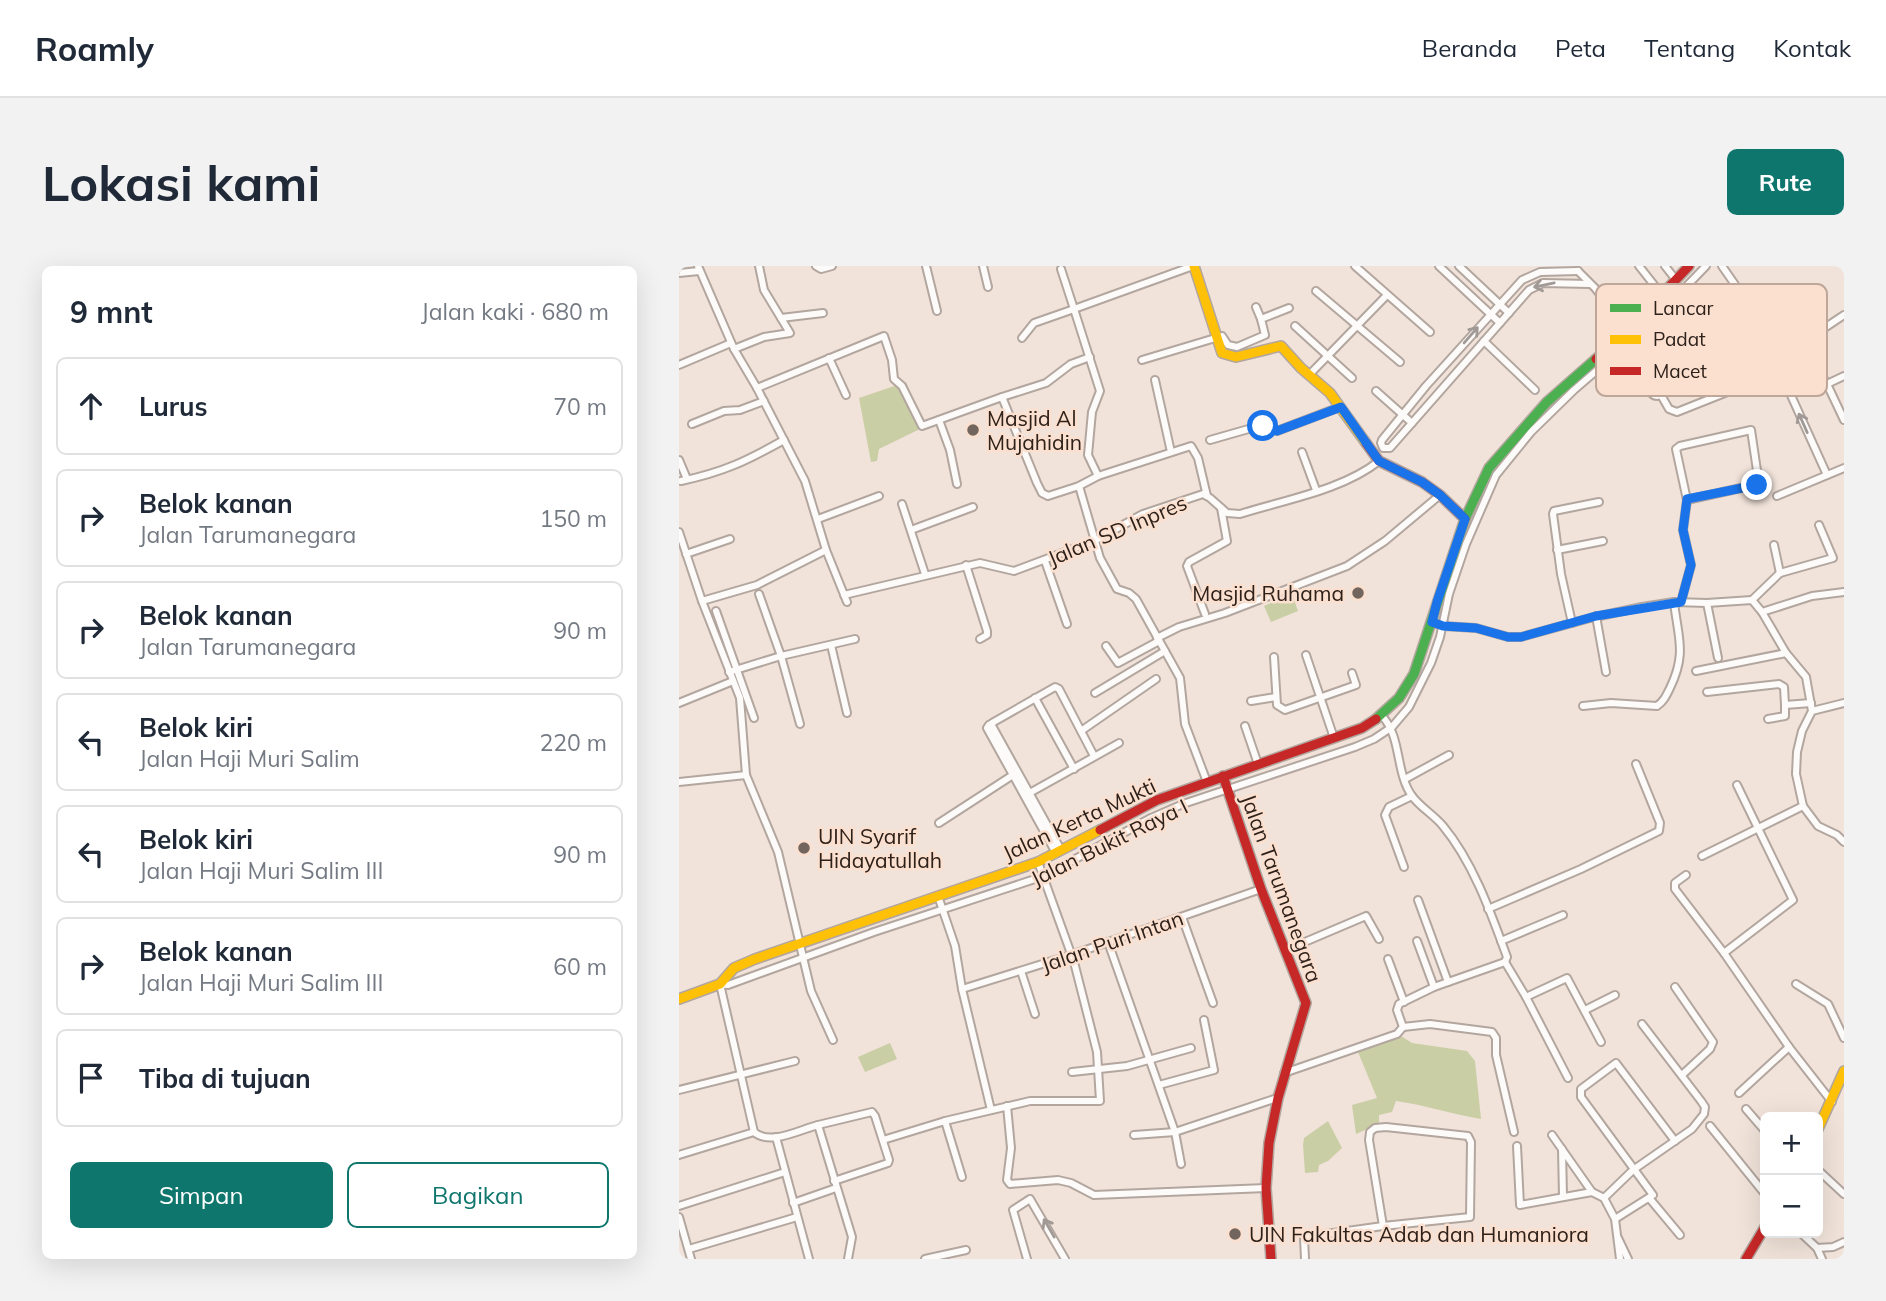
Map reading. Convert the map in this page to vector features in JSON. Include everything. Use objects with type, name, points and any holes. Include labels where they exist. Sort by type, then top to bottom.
[{"type":"street","points":[[679,365],[732,346],[764,337],[789,334],[764,290],[759,266]]},
{"type":"street","points":[[816,266],[821,269],[832,266]]},
{"type":"street","points":[[926,266],[937,311]]},
{"type":"street","points":[[983,266],[988,287]]},
{"type":"street","points":[[1023,338],[1034,323],[1193,266],[1222,353],[1237,357],[1273,345],[1281,346],[1330,393],[1379,461],[1405,472],[1440,495],[1465,519]]},
{"type":"street","points":[[1355,266],[1430,332]]},
{"type":"street","points":[[1439,266],[1500,323]]},
{"type":"street","points":[[1459,266],[1509,313]]},
{"type":"street","points":[[1534,266],[1546,269],[1580,269]]},
{"type":"street","points":[[1639,266],[1654,284]]},
{"type":"street","points":[[1665,266],[1676,280]]},
{"type":"street","name":"Jalan Tarumanegara","points":[[1672,284],[1689,266]]},
{"type":"street","points":[[1688,284],[1706,266]]},
{"type":"street","points":[[1721,266],[1734,284]]},
{"type":"street","points":[[679,273],[698,268],[732,346],[806,481],[826,550],[847,603]]},
{"type":"street","points":[[1061,269],[1100,391],[1092,412],[1088,455],[1098,476]]},
{"type":"street","points":[[1546,269],[1522,279],[1489,314],[1403,415],[1381,443],[1383,448],[1390,448],[1529,290],[1537,285],[1590,284]]},
{"type":"street","points":[[1568,283],[1580,269]]},
{"type":"street","points":[[1580,269],[1596,292]]},
{"type":"street","points":[[1316,291],[1400,362]]},
{"type":"street","points":[[1309,375],[1387,295]]},
{"type":"street","points":[[1142,360],[1216,337],[1222,336],[1228,345],[1237,347],[1262,337],[1266,333],[1256,307]]},
{"type":"street","points":[[1261,319],[1289,307]]},
{"type":"street","points":[[781,318],[823,313]]},
{"type":"street","points":[[1827,326],[1844,315]]},
{"type":"street","points":[[1295,326],[1352,378]]},
{"type":"street","points":[[757,388],[884,335],[892,360],[894,379],[902,386],[923,426],[1046,383],[1071,364],[1090,357]]},
{"type":"street","points":[[1484,341],[1535,390]]},
{"type":"street","points":[[829,358],[846,395]]},
{"type":"street","name":"Jalan Tarumanegara","points":[[1271,1259],[1266,1188],[1270,1142],[1277,1098],[1306,1008],[1261,889],[1226,783],[1258,764],[1361,728],[1387,722],[1438,624],[1437,602],[1465,519],[1489,468],[1546,402],[1572,386],[1596,365]]},
{"type":"street","points":[[1844,376],[1827,384],[1844,420]]},
{"type":"street","points":[[1155,380],[1171,452]]},
{"type":"street","name":"Jalan Bukit Raya I","points":[[720,984],[728,985],[801,952],[1044,876],[1150,818],[1226,783],[1374,740],[1387,722],[1409,707],[1431,663],[1438,624],[1466,544],[1496,475],[1572,386]]},
{"type":"street","points":[[1376,391],[1412,423]]},
{"type":"street","points":[[1662,396],[1669,409],[1678,412],[1719,396]]},
{"type":"street","points":[[1791,396],[1827,475]]},
{"type":"street","points":[[1002,397],[1042,493],[1048,496],[1079,486],[1098,476],[1191,446],[1198,458],[1207,496]]},
{"type":"street","points":[[692,424],[724,411],[740,411],[764,401]]},
{"type":"street","points":[[1210,440],[1259,426],[1277,431],[1341,407]]},
{"type":"street","points":[[939,420],[950,450],[957,484]]},
{"type":"street","points":[[1583,706],[1611,703],[1657,706],[1664,700],[1681,660],[1677,602],[1691,565],[1683,530],[1687,499],[1676,449],[1751,430],[1759,484],[1687,499]]},
{"type":"street","points":[[682,479],[741,464],[784,440]]},
{"type":"street","points":[[1302,452],[1317,490]]},
{"type":"street","points":[[679,460],[682,479],[679,489]]},
{"type":"street","name":"Jalan SD Inpres","points":[[844,595],[980,563],[1014,572],[1094,541],[1143,514],[1203,494],[1227,513],[1240,514],[1348,480],[1379,461]]},
{"type":"street","points":[[1777,496],[1844,468]]},
{"type":"street","points":[[1079,486],[1094,541],[1115,586],[1136,599],[1180,678],[1185,724],[1207,782]]},
{"type":"street","points":[[1106,646],[1118,663],[1179,627],[1226,613],[1347,566],[1385,541],[1440,495]]},
{"type":"street","points":[[818,519],[879,496]]},
{"type":"street","points":[[1572,623],[1552,514],[1554,511],[1599,502]]},
{"type":"street","points":[[902,503],[925,574]]},
{"type":"street","points":[[911,530],[973,507]]},
{"type":"street","points":[[1205,614],[1187,566],[1189,562],[1227,541],[1221,508]]},
{"type":"street","points":[[1438,624],[1521,637],[1596,616],[1677,602],[1752,600],[1780,573],[1833,558],[1819,525]]},
{"type":"street","points":[[679,532],[742,705],[746,775],[778,852],[814,1000],[833,1040]]},
{"type":"street","points":[[686,554],[730,539]]},
{"type":"street","points":[[1557,550],[1603,541]]},
{"type":"street","points":[[1773,545],[1780,573]]},
{"type":"street","points":[[702,601],[757,585],[826,550]]},
{"type":"street","points":[[1045,561],[1067,624]]},
{"type":"street","points":[[966,565],[987,635],[980,639]]},
{"type":"street","points":[[1762,612],[1812,596],[1844,592]]},
{"type":"street","points":[[758,594],[781,656],[800,724]]},
{"type":"street","points":[[1752,600],[1786,653],[1806,677],[1812,707],[1802,731],[1796,774],[1803,806],[1818,826],[1837,835],[1844,842]]},
{"type":"street","points":[[1707,603],[1718,657]]},
{"type":"street","points":[[716,611],[754,718]]},
{"type":"street","points":[[1596,616],[1606,671]]},
{"type":"street","points":[[729,672],[781,656],[855,639]]},
{"type":"street","points":[[831,645],[847,713]]},
{"type":"street","points":[[1095,693],[1165,651]]},
{"type":"street","points":[[1696,671],[1786,653]]},
{"type":"street","points":[[1306,655],[1334,738]]},
{"type":"street","points":[[1274,657],[1277,705],[1285,710],[1356,685],[1352,673]]},
{"type":"street","points":[[726,663],[735,660]]},
{"type":"street","points":[[1081,731],[1156,679]]},
{"type":"street","points":[[679,702],[733,681]]},
{"type":"street","points":[[1707,692],[1779,684],[1784,687],[1785,716],[1768,719]]},
{"type":"street","points":[[1058,852],[1016,773],[987,728],[1052,687],[1059,689],[1094,756]]},
{"type":"street","points":[[1251,701],[1276,697]]},
{"type":"street","points":[[1035,698],[1075,769]]},
{"type":"street","points":[[1399,698],[1409,707]]},
{"type":"street","points":[[1785,705],[1812,707],[1844,703]]},
{"type":"street","points":[[1387,722],[1412,796],[1443,826],[1459,850],[1488,909],[1507,957],[1505,962],[1568,1078]]},
{"type":"street","points":[[1245,726],[1258,764]]},
{"type":"street","points":[[1027,795],[1119,743]]},
{"type":"street","points":[[1405,779],[1449,755]]},
{"type":"street","points":[[1488,909],[1581,869],[1659,831],[1660,823],[1636,764]]},
{"type":"street","points":[[939,823],[1016,773]]},
{"type":"street","points":[[679,782],[746,775]]},
{"type":"street","name":"Jalan Kerta Mukti","points":[[679,999],[720,984],[729,972],[739,965],[801,952],[935,896],[1038,862],[1157,800],[1207,782],[1226,783]]},
{"type":"street","points":[[1724,953],[1793,900],[1737,785]]},
{"type":"street","points":[[1404,867],[1385,814],[1389,807],[1412,796]]},
{"type":"street","points":[[1702,856],[1803,806]]},
{"type":"street","points":[[1107,828],[1113,840]]},
{"type":"street","points":[[883,1140],[946,1121],[1030,1101],[1100,1101],[1095,1046],[1071,955],[1038,862]]},
{"type":"street","points":[[1686,875],[1675,883],[1675,888],[1724,953],[1789,1048],[1832,1102]]},
{"type":"street","points":[[992,878],[997,891]]},
{"type":"street","name":"Jalan Puri Intan","points":[[962,989],[1071,955],[1261,889]]},
{"type":"street","points":[[935,896],[955,946],[962,989],[991,1110]]},
{"type":"street","points":[[1418,900],[1448,982]]},
{"type":"street","points":[[1501,941],[1563,915]]},
{"type":"street","points":[[1286,950],[1366,916],[1379,939]]},
{"type":"street","points":[[1182,917],[1213,1003]]},
{"type":"street","points":[[1417,941],[1434,987]]},
{"type":"street","points":[[1108,942],[1175,1132],[1181,1164]]},
{"type":"street","points":[[1388,959],[1404,1002]]},
{"type":"street","points":[[1402,1027],[1397,1010],[1399,1004],[1434,987],[1505,962]]},
{"type":"street","points":[[1021,971],[1035,1014]]},
{"type":"street","points":[[1526,997],[1567,978],[1601,1042]]},
{"type":"street","points":[[720,984],[754,1132],[763,1138],[776,1137],[872,1112],[883,1140],[888,1163],[793,1203]]},
{"type":"street","points":[[1796,984],[1828,1004],[1844,1038]]},
{"type":"street","points":[[1675,988],[1713,1042],[1710,1049],[1682,1075]]},
{"type":"street","points":[[1585,1010],[1615,995]]},
{"type":"street","points":[[1159,1085],[1214,1070],[1204,1020]]},
{"type":"street","points":[[1284,1073],[1397,1034],[1402,1027],[1430,1024],[1492,1032],[1496,1038],[1496,1055],[1514,1132]]},
{"type":"street","points":[[1604,1198],[1633,1170],[1692,1129],[1704,1114],[1705,1107],[1641,1024]]},
{"type":"street","points":[[1072,1072],[1127,1066],[1191,1048]]},
{"type":"street","points":[[1739,1093],[1789,1048]]},
{"type":"street","points":[[679,1090],[795,1061]]},
{"type":"street","points":[[1615,1219],[1650,1199],[1652,1194],[1580,1093],[1581,1089],[1613,1063],[1619,1064],[1675,1141]]},
{"type":"street","points":[[1823,1119],[1844,1071]]},
{"type":"street","points":[[1134,1135],[1175,1132],[1277,1098]]},
{"type":"street","points":[[1007,1106],[1011,1149],[1007,1180],[1010,1184],[1058,1180],[1071,1183],[1094,1195],[1266,1188]]},
{"type":"street","points":[[1746,1109],[1760,1124]]},
{"type":"street","points":[[946,1121],[962,1177]]},
{"type":"street","points":[[817,1125],[852,1237],[848,1259]]},
{"type":"street","points":[[1710,1125],[1760,1188]]},
{"type":"street","points":[[1305,1259],[1304,1237],[1470,1217],[1471,1142],[1468,1136],[1386,1127],[1375,1128],[1370,1132],[1383,1226]]},
{"type":"street","points":[[679,1155],[754,1132]]},
{"type":"street","points":[[1552,1135],[1592,1192],[1604,1198],[1615,1219],[1620,1259]]},
{"type":"street","points":[[776,1137],[808,1259]]},
{"type":"street","points":[[1517,1146],[1520,1205],[1592,1192]]},
{"type":"street","points":[[1562,1147],[1563,1197]]},
{"type":"street","points":[[679,1206],[785,1172]]},
{"type":"street","points":[[1823,1175],[1844,1195]]},
{"type":"street","points":[[1027,1259],[1013,1210],[1030,1199],[1065,1259]]},
{"type":"street","points":[[1650,1199],[1680,1235]]},
{"type":"street","points":[[679,1217],[691,1259]]},
{"type":"street","points":[[689,1249],[797,1217]]},
{"type":"street","points":[[1746,1259],[1760,1235]]},
{"type":"street","points":[[1617,1237],[1625,1248],[1628,1259]]},
{"type":"street","points":[[1806,1238],[1817,1248],[1822,1259]]},
{"type":"street","points":[[1817,1248],[1833,1247],[1844,1241]]},
{"type":"street","points":[[925,1259],[965,1250]]},
{"type":"green space","points":[[906,382],[924,427],[879,449],[877,461],[871,462],[859,398]]},
{"type":"green space","points":[[1292,594],[1298,611],[1271,622],[1264,606]]},
{"type":"green space","points":[[1401,1036],[1412,1043],[1467,1051],[1475,1061],[1481,1119],[1396,1101],[1392,1112],[1379,1115],[1379,1124],[1356,1134],[1352,1105],[1377,1098],[1358,1052]]},
{"type":"green space","points":[[890,1043],[897,1059],[865,1072],[858,1057]]},
{"type":"green space","points":[[1328,1121],[1342,1148],[1328,1161],[1319,1165],[1318,1172],[1305,1173],[1304,1138]]},
{"type":"traffic: fast","points":[[1376,719],[1399,698],[1414,674],[1465,519],[1489,468],[1547,402],[1596,359]]},
{"type":"traffic: slow","points":[[1194,266],[1222,353],[1236,357],[1281,346],[1330,393],[1366,443]]},
{"type":"traffic: slow","points":[[679,999],[720,984],[734,968],[755,959],[1038,862],[1100,830]]},
{"type":"traffic: slow","points":[[1823,1118],[1844,1071]]},
{"type":"traffic: jam","points":[[1672,284],[1689,266]]},
{"type":"traffic: jam","points":[[1366,443],[1379,461],[1422,482],[1465,519]]},
{"type":"traffic: jam","points":[[1100,830],[1157,800],[1362,728],[1376,719]]},
{"type":"traffic: jam","points":[[1223,776],[1261,889],[1306,1003],[1278,1098],[1269,1143],[1266,1188],[1271,1259]]},
{"type":"traffic: jam","points":[[1746,1259],[1760,1235]]},
{"type":"place","name":"Masjid Al Mujahidin","points":[[973,430]]},
{"type":"place","name":"Masjid Ruhama","points":[[1358,593]]},
{"type":"place","name":"UIN Syarif Hidayatullah","points":[[804,848]]},
{"type":"place","name":"UIN Fakultas Adab dan Humaniora","points":[[1235,1234]]},
{"type":"route","points":[[1263,426],[1277,431],[1341,407],[1379,461],[1422,482],[1465,519],[1432,622],[1443,626],[1476,628],[1508,637],[1538,634],[1596,616],[1681,602],[1691,565],[1683,530],[1687,499],[1757,485]]}]
